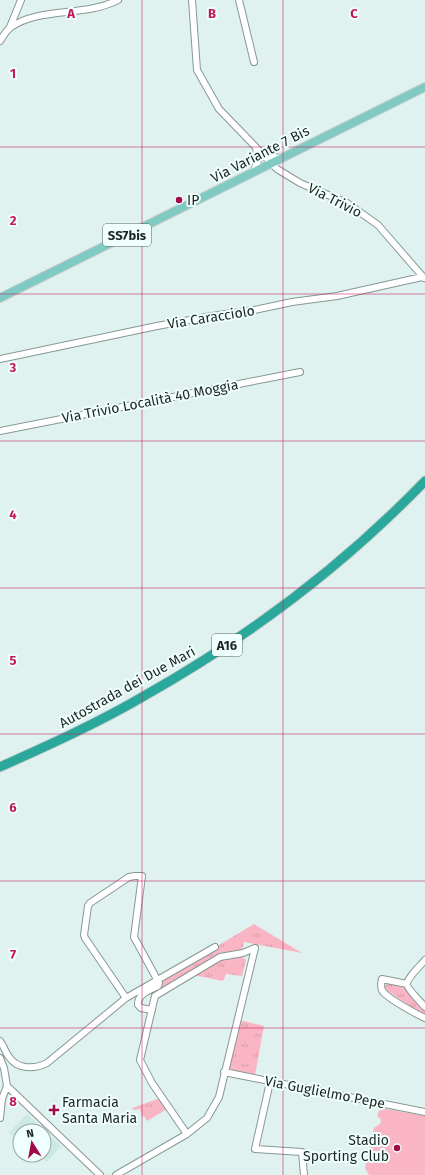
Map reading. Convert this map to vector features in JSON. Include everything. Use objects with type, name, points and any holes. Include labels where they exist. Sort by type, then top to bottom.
[{"type":"highway","name":"Autostrada dei Due Mari","points":[[0,767],[77,732],[138,700],[178,677],[242,635],[333,566],[391,515],[425,481]]},
{"type":"highway","name":"Autostrada dei Due Mari","points":[[0,773],[113,720],[213,661],[313,590],[366,545],[425,489]]},
{"type":"main road","name":"Via Variante 7 Bis","points":[[0,298],[425,87]]},
{"type":"street","points":[[0,41],[9,29],[20,0]]},
{"type":"street","points":[[9,29],[32,18],[89,10],[111,4],[118,0]]},
{"type":"street","name":"Via Trivio","points":[[192,0],[197,70],[219,109],[277,169],[300,183],[347,204],[378,225],[424,278]]},
{"type":"street","points":[[239,0],[254,62]]},
{"type":"street","points":[[256,148],[273,157],[281,158]]},
{"type":"street","points":[[253,172],[258,161],[256,148]]},
{"type":"street","name":"Via Caracciolo","points":[[0,359],[157,326],[254,310],[292,302],[337,296],[424,278]]},
{"type":"street","name":"Via Trivio Località 40 Moggia","points":[[0,431],[300,372]]},
{"type":"street","points":[[126,998],[84,935],[88,906],[90,903],[129,877],[142,876],[134,937],[158,980],[158,986],[140,996],[138,1004],[142,1008],[152,1010]]},
{"type":"street","points":[[0,1041],[15,1064],[28,1068],[47,1063],[126,998],[215,946]]},
{"type":"street","points":[[116,1175],[187,1134],[211,1113],[219,1097],[255,948],[243,953],[220,957],[154,996],[140,1060],[152,1083],[187,1134]]},
{"type":"street","points":[[407,984],[408,980],[425,960]]},
{"type":"street","points":[[425,1007],[407,984],[382,979],[383,992],[416,1014],[425,1018]]},
{"type":"street","points":[[0,1118],[4,1068],[0,1057],[6,1052]]},
{"type":"street","name":"Via Guglielmo Pepe","points":[[224,1072],[425,1112]]},
{"type":"street","points":[[270,1082],[255,1149],[302,1152],[304,1175]]},
{"type":"street","points":[[3,1086],[100,1175]]},
{"type":"shaded area","points":[[27,1114],[37,1123],[18,1123]]},
{"type":"shaded area","points":[[52,1138],[61,1146],[52,1156]]},
{"type":"green space","points":[[254,924],[302,953],[244,942],[242,951],[221,955],[160,989],[161,980]]},
{"type":"green space","points":[[241,956],[246,960],[242,976],[226,974],[223,981],[193,975],[222,959]]},
{"type":"green space","points":[[388,983],[401,986],[410,992],[425,1010],[425,1016],[386,990],[385,986]]},
{"type":"green space","points":[[239,1020],[264,1026],[255,1075],[228,1069]]},
{"type":"green space","points":[[160,1098],[167,1109],[147,1121],[144,1116],[142,1117],[140,1109],[134,1110],[132,1108]]},
{"type":"green space","name":"Stadio Sporting Club","points":[[381,1108],[425,1116],[425,1175],[369,1175],[365,1168],[374,1128],[380,1124],[381,1119],[377,1116]]},
{"type":"place","name":"IP","points":[[179,200]]},
{"type":"place","name":"Farmacia Santa Maria","points":[[54,1110]]},
{"type":"place","name":"Stadio Sporting Club","points":[[397,1148]]}]
